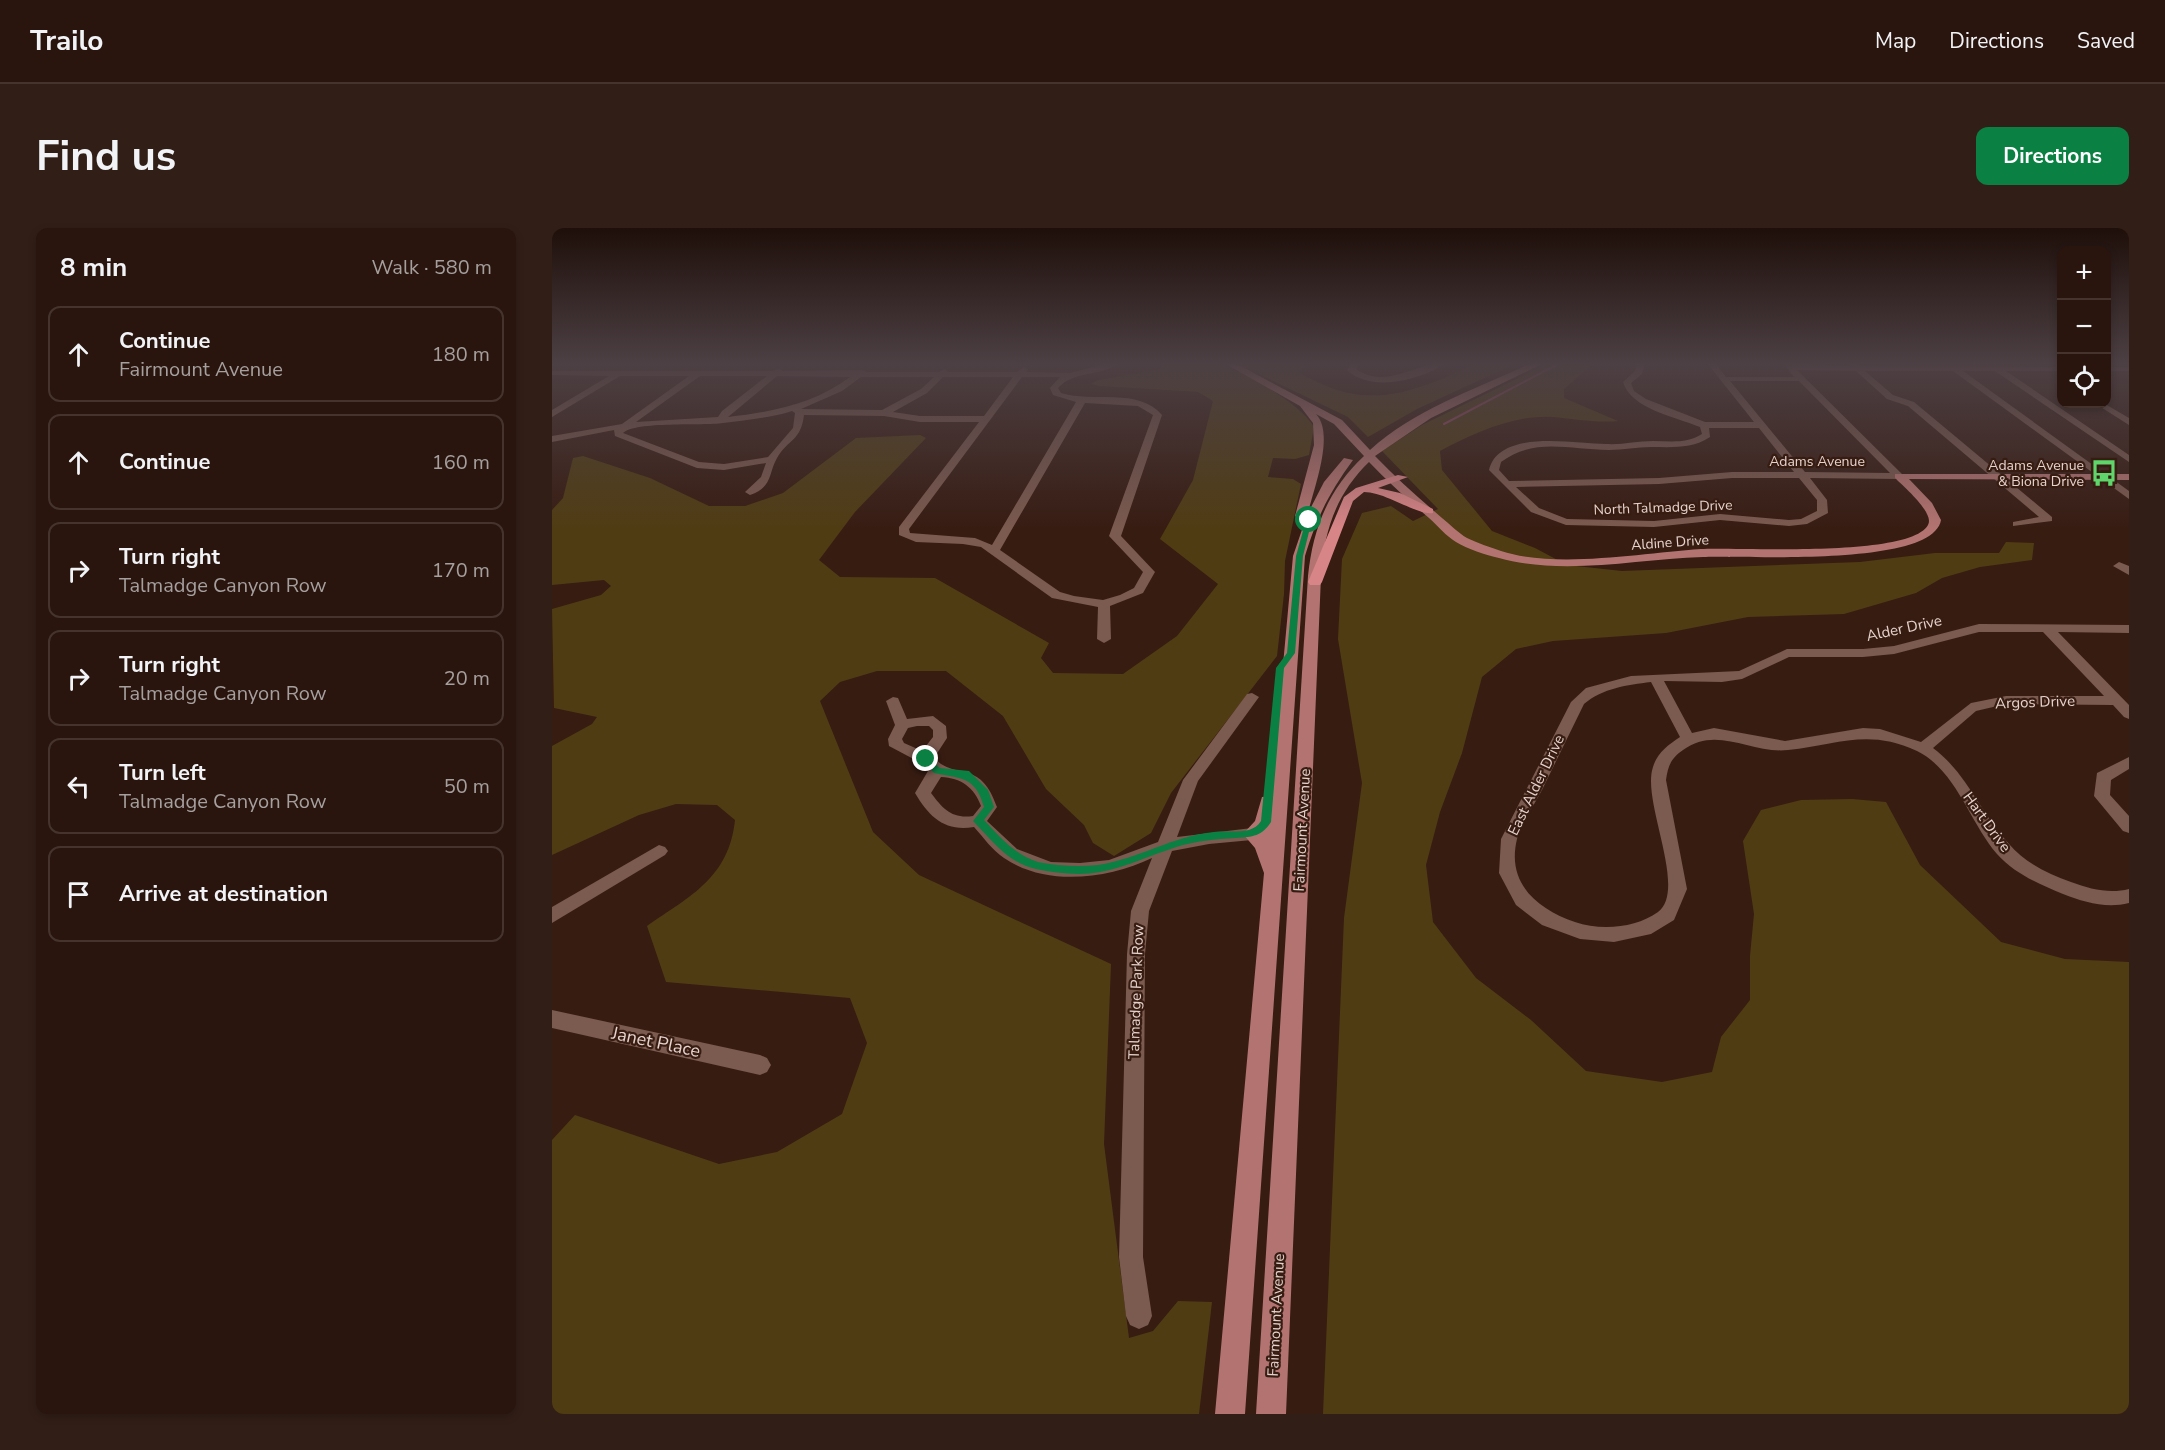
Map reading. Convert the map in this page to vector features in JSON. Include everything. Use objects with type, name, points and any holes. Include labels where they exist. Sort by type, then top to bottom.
[{"type":"highway","points":[[1315,582],[1346,502],[1356,493],[1397,479]]},
{"type":"highway","points":[[1356,493],[1392,493],[1429,511]]},
{"type":"main road","points":[[1299,556],[1298,527],[1319,445],[1316,418]]},
{"type":"main road","name":"Aldine Drive","points":[[1332,418],[1351,430],[1444,528],[1479,548],[1501,555],[1554,562],[1601,562],[1703,553],[1819,554],[1898,544],[1925,534],[1934,525],[1934,514],[1899,476]]},
{"type":"main road","name":"Fairmount Avenue","points":[[1230,1414],[1299,556],[1318,499],[1329,481],[1410,418]]},
{"type":"main road","name":"Fairmount Avenue","points":[[1383,438],[1425,418]]},
{"type":"main road","points":[[1319,445],[1332,433],[1351,430]]},
{"type":"main road","name":"Fairmount Avenue","points":[[1271,1414],[1315,582],[1324,522],[1353,463]]},
{"type":"main road","name":"Adams Avenue","points":[[1899,476],[2129,477]]},
{"type":"main road","points":[[1272,888],[1267,851],[1260,839],[1252,834],[1261,829],[1266,822],[1280,668],[1291,653]]},
{"type":"street","points":[[633,418],[622,426],[618,433],[621,437],[697,465],[724,467],[771,459]]},
{"type":"street","points":[[555,439],[622,426],[739,418]]},
{"type":"street","points":[[750,492],[766,479],[771,459],[798,429],[802,418]]},
{"type":"street","points":[[916,418],[987,419]]},
{"type":"street","points":[[994,551],[1071,418]]},
{"type":"street","points":[[987,419],[903,529],[905,535],[916,540],[979,543],[1056,595],[1104,604],[1139,590],[1149,572],[1145,564],[1119,546],[1115,536],[1157,418]]},
{"type":"street","points":[[1687,418],[1704,425],[1762,425]]},
{"type":"street","points":[[1757,418],[1803,476]]},
{"type":"street","points":[[1841,418],[1899,476]]},
{"type":"street","points":[[1927,418],[2048,519],[2017,524]]},
{"type":"street","points":[[2023,418],[2129,496]]},
{"type":"street","points":[[2070,418],[2129,459]]},
{"type":"street","points":[[1506,484],[1494,470],[1496,461],[1530,444],[1560,442],[1609,447],[1686,444],[1701,440],[1707,435],[1704,425]]},
{"type":"street","name":"Adams Avenue","points":[[1506,484],[1803,476],[1899,476]]},
{"type":"street","name":"North Talmadge Drive","points":[[1506,484],[1535,510],[1566,522],[1654,524],[1720,517],[1789,524],[1803,522],[1823,513],[1822,500],[1803,476]]},
{"type":"street","points":[[1104,604],[1104,639]]},
{"type":"street","name":"Alder Drive","points":[[1655,677],[1722,678],[1742,675],[1787,653],[1863,653],[1894,650],[1979,628],[2129,629]]},
{"type":"street","points":[[2046,629],[2129,714]]},
{"type":"street","points":[[1655,677],[1688,739],[1714,733],[1785,746],[1863,733],[1881,734],[1923,748]]},
{"type":"street","name":"East Alder Drive","points":[[1655,677],[1611,684],[1591,691],[1578,702],[1509,839],[1504,857],[1515,891],[1536,912],[1558,925],[1598,935],[1622,935],[1655,924],[1670,911],[1678,892],[1658,780],[1660,764],[1666,754],[1688,739]]},
{"type":"street","name":"Talmadge Park Row","points":[[1139,1316],[1131,1257],[1136,954],[1140,911],[1191,780],[1252,697]]},
{"type":"street","name":"Argos Drive","points":[[1923,748],[1971,708],[2006,700],[2115,701]]},
{"type":"street","points":[[893,701],[902,725],[895,739],[897,746],[932,765],[966,774],[985,792],[989,807],[978,821],[960,824],[938,814],[923,793],[932,765],[932,747],[940,738],[941,729],[933,721],[902,725]]},
{"type":"street","name":"Hart Drive","points":[[1923,748],[1939,758],[1953,774],[1998,843],[2018,863],[2040,878],[2082,894],[2111,898],[2129,896]]},
{"type":"street","points":[[2129,762],[2103,777],[2102,796],[2129,827]]},
{"type":"street","points":[[978,821],[1010,853],[1035,865],[1066,870],[1097,869],[1124,863],[1164,847],[1213,836],[1252,834]]},
{"type":"street","points":[[552,915],[659,851]]},
{"type":"street","name":"Janet Place","points":[[552,1019],[760,1065]]},
{"type":"shaded area","points":[[1209,418],[1307,418],[1314,427],[1309,455],[1295,459],[1273,458],[1268,477],[1293,479],[1301,484],[1285,561],[1277,656],[1171,793],[1151,833],[1114,856],[1093,843],[1084,825],[1046,789],[1003,716],[946,671],[877,671],[840,682],[820,701],[873,832],[919,875],[1111,964],[1104,1144],[1129,1338],[1153,1331],[1178,1301],[1212,1302],[1199,1414],[552,1414],[552,1140],[575,1115],[719,1164],[777,1152],[842,1114],[867,1043],[850,998],[666,982],[647,926],[692,895],[716,871],[725,857],[735,820],[717,805],[676,804],[639,815],[552,855],[552,746],[592,724],[597,717],[554,708],[552,609],[601,595],[611,586],[604,580],[552,585],[552,510],[563,498],[573,458],[583,456],[650,478],[709,506],[745,506],[783,493],[856,438],[920,435],[926,438],[855,512],[819,560],[840,577],[935,578],[1049,643],[1041,658],[1053,673],[1123,674],[1177,636],[1218,584],[1160,539],[1193,480]]},
{"type":"shaded area","points":[[1349,418],[1401,418],[1368,437]]},
{"type":"shaded area","points":[[1436,418],[1530,418],[1495,426],[1440,451],[1442,470],[1492,531],[1535,548],[1567,565],[1622,571],[1860,562],[1935,553],[1999,553],[2006,542],[2034,543],[2032,560],[1980,567],[1942,578],[1916,593],[1844,614],[1748,617],[1666,633],[1553,641],[1516,649],[1482,677],[1462,753],[1440,812],[1426,865],[1433,922],[1476,978],[1531,1020],[1586,1071],[1662,1082],[1712,1072],[1721,1037],[1750,1000],[1750,956],[1754,914],[1743,841],[1761,810],[1801,800],[1852,799],[1886,802],[1920,865],[2001,942],[2065,959],[2129,962],[2129,1414],[1323,1414],[1344,918],[1362,783],[1338,639],[1342,559],[1362,513],[1391,506],[1413,521],[1438,509],[1382,451]]},
{"type":"shaded area","points":[[1567,418],[1612,418],[1618,421]]},
{"type":"waterway","points":[[1444,424],[1455,418]]},
{"type":"place","name":"Adams Avenue & Biona Drive","points":[[2104,473]]},
{"type":"route","points":[[926,759],[937,771],[966,774],[985,792],[989,807],[978,821],[1010,853],[1035,865],[1066,870],[1097,869],[1124,863],[1164,847],[1213,836],[1252,834],[1261,829],[1266,822],[1280,668],[1291,653],[1299,556],[1309,520]]}]
